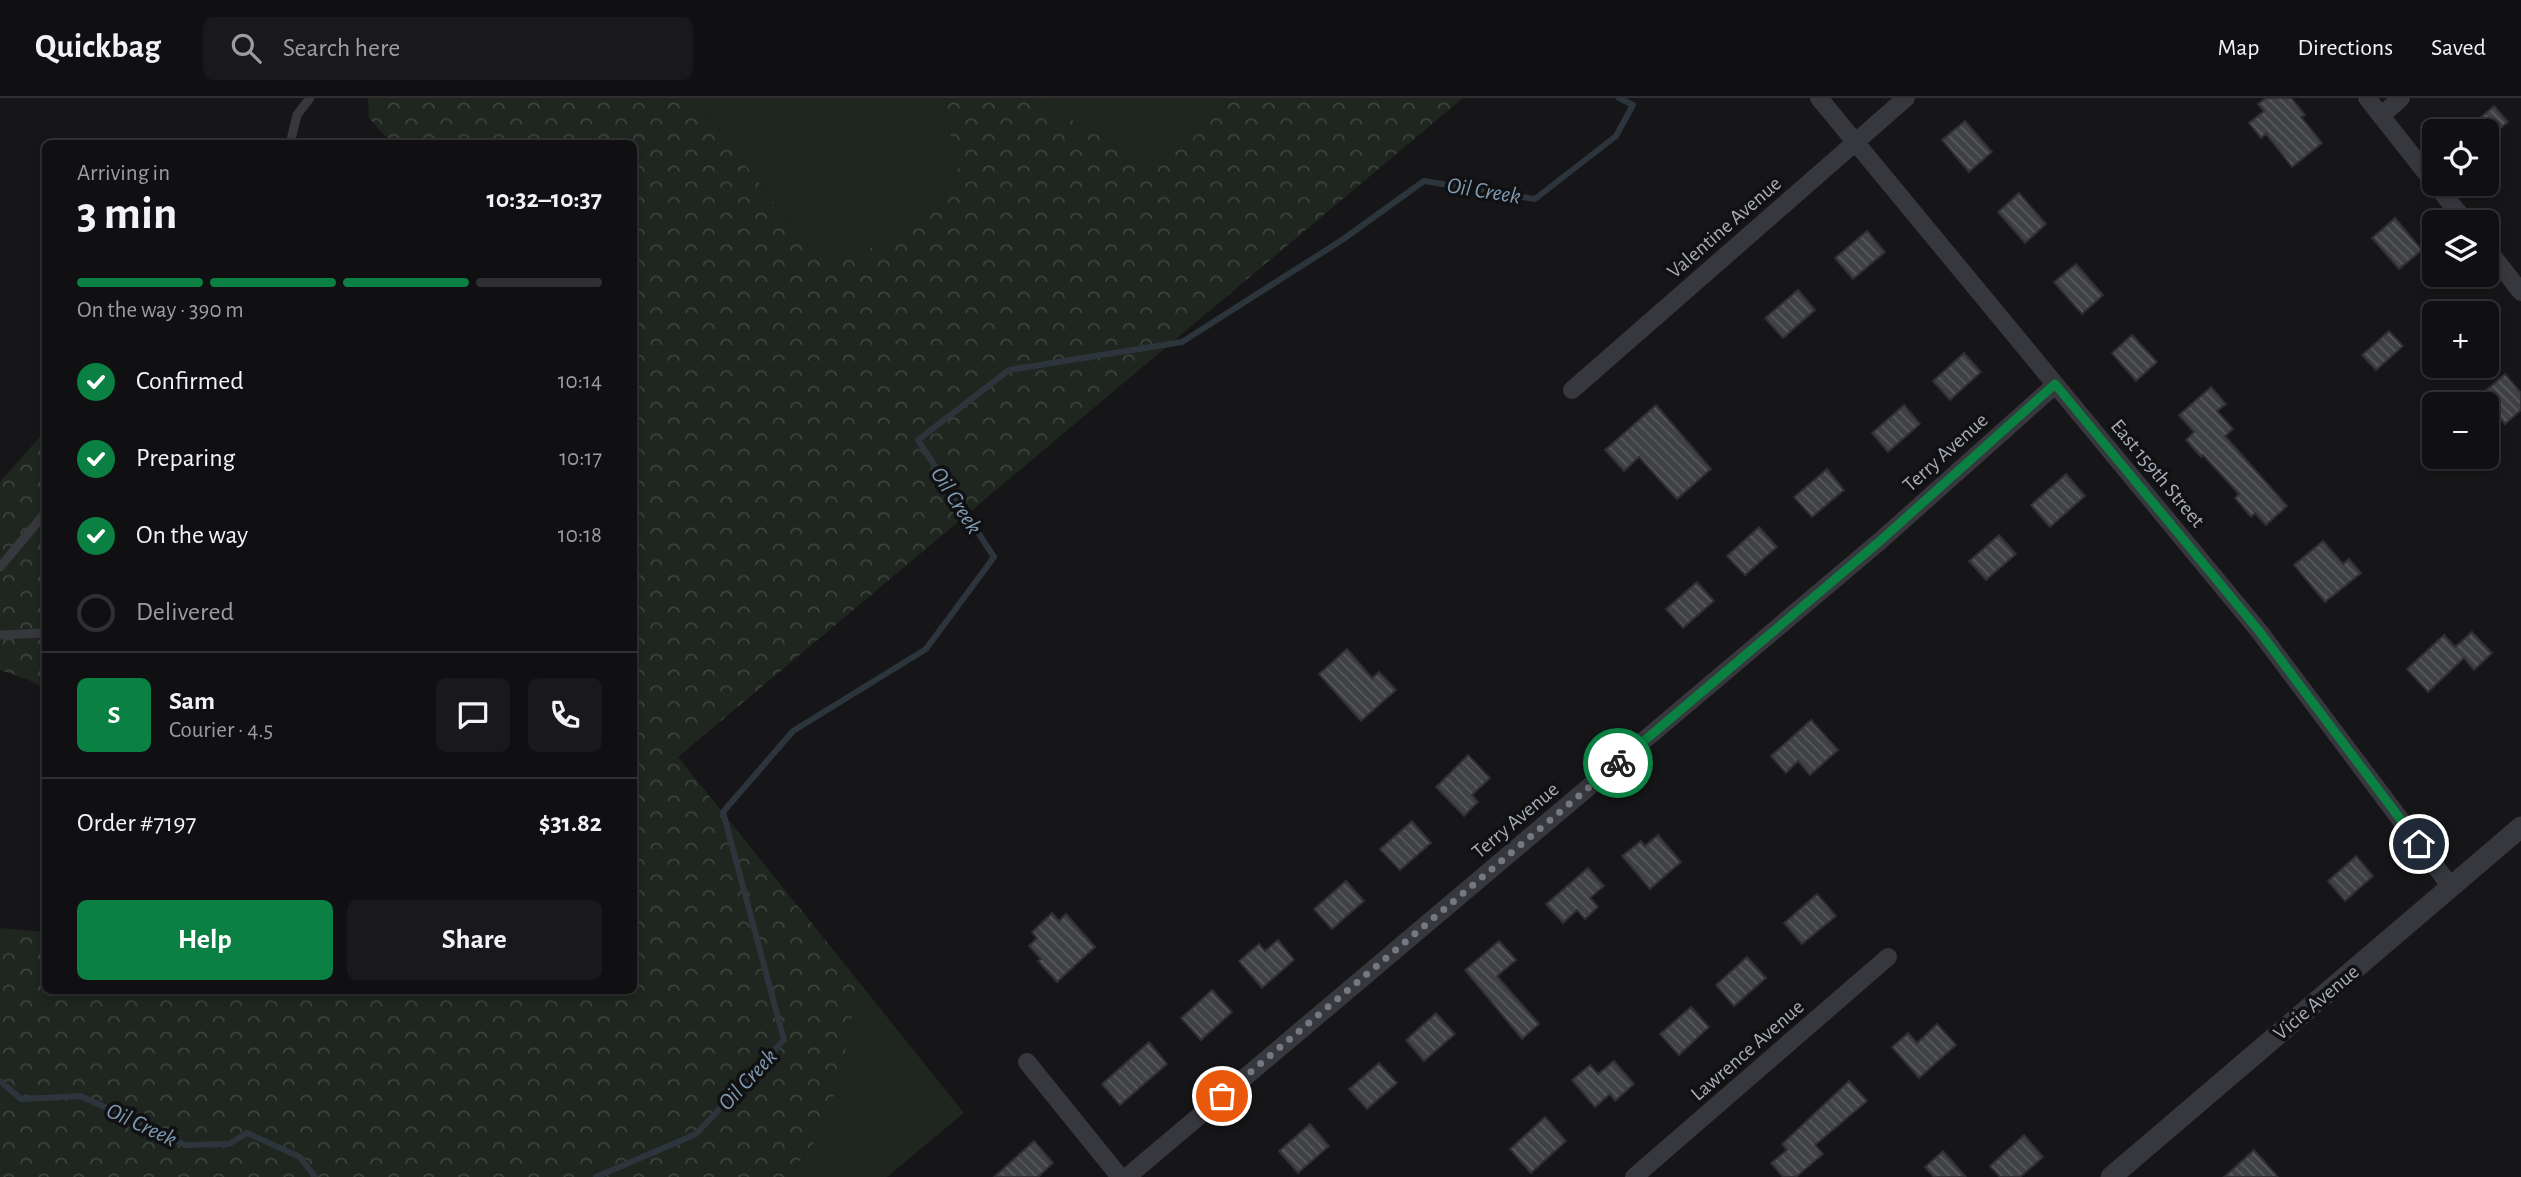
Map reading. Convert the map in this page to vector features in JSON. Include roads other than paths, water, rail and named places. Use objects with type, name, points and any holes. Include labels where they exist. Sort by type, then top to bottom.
[{"type":"street","name":"East 159th Street","points":[[1819,98],[2259,631],[2451,887]]},
{"type":"street","name":"Valentine Avenue","points":[[1572,390],[1906,98]]},
{"type":"street","points":[[2367,98],[2422,167]]},
{"type":"street","points":[[2381,116],[2401,98]]},
{"type":"street","points":[[2445,196],[2456,210]]},
{"type":"street","points":[[2499,264],[2521,292]]},
{"type":"street","name":"Terry Avenue","points":[[1127,1177],[1869,551],[2055,384]]},
{"type":"street","name":"Vicie Avenue","points":[[2110,1177],[2521,827]]},
{"type":"street","name":"Lawrence Avenue","points":[[1634,1177],[1888,957]]},
{"type":"street","points":[[1027,1062],[1120,1177]]},
{"type":"lane","points":[[291,140],[297,115],[310,98]]},
{"type":"lane","points":[[0,567],[42,517]]},
{"type":"lane","points":[[0,635],[42,633]]},
{"type":"waterway","name":"Oil Creek","points":[[596,1177],[696,1134],[784,1040],[723,812],[793,731],[926,649],[994,557],[918,440],[1009,370],[1182,342],[1342,240],[1424,181],[1535,199],[1616,136],[1633,105],[1619,98]]},
{"type":"waterway","name":"Oil Creek","points":[[0,1081],[21,1099],[81,1096],[185,1145],[229,1144],[247,1133],[300,1157],[315,1177]]}]
